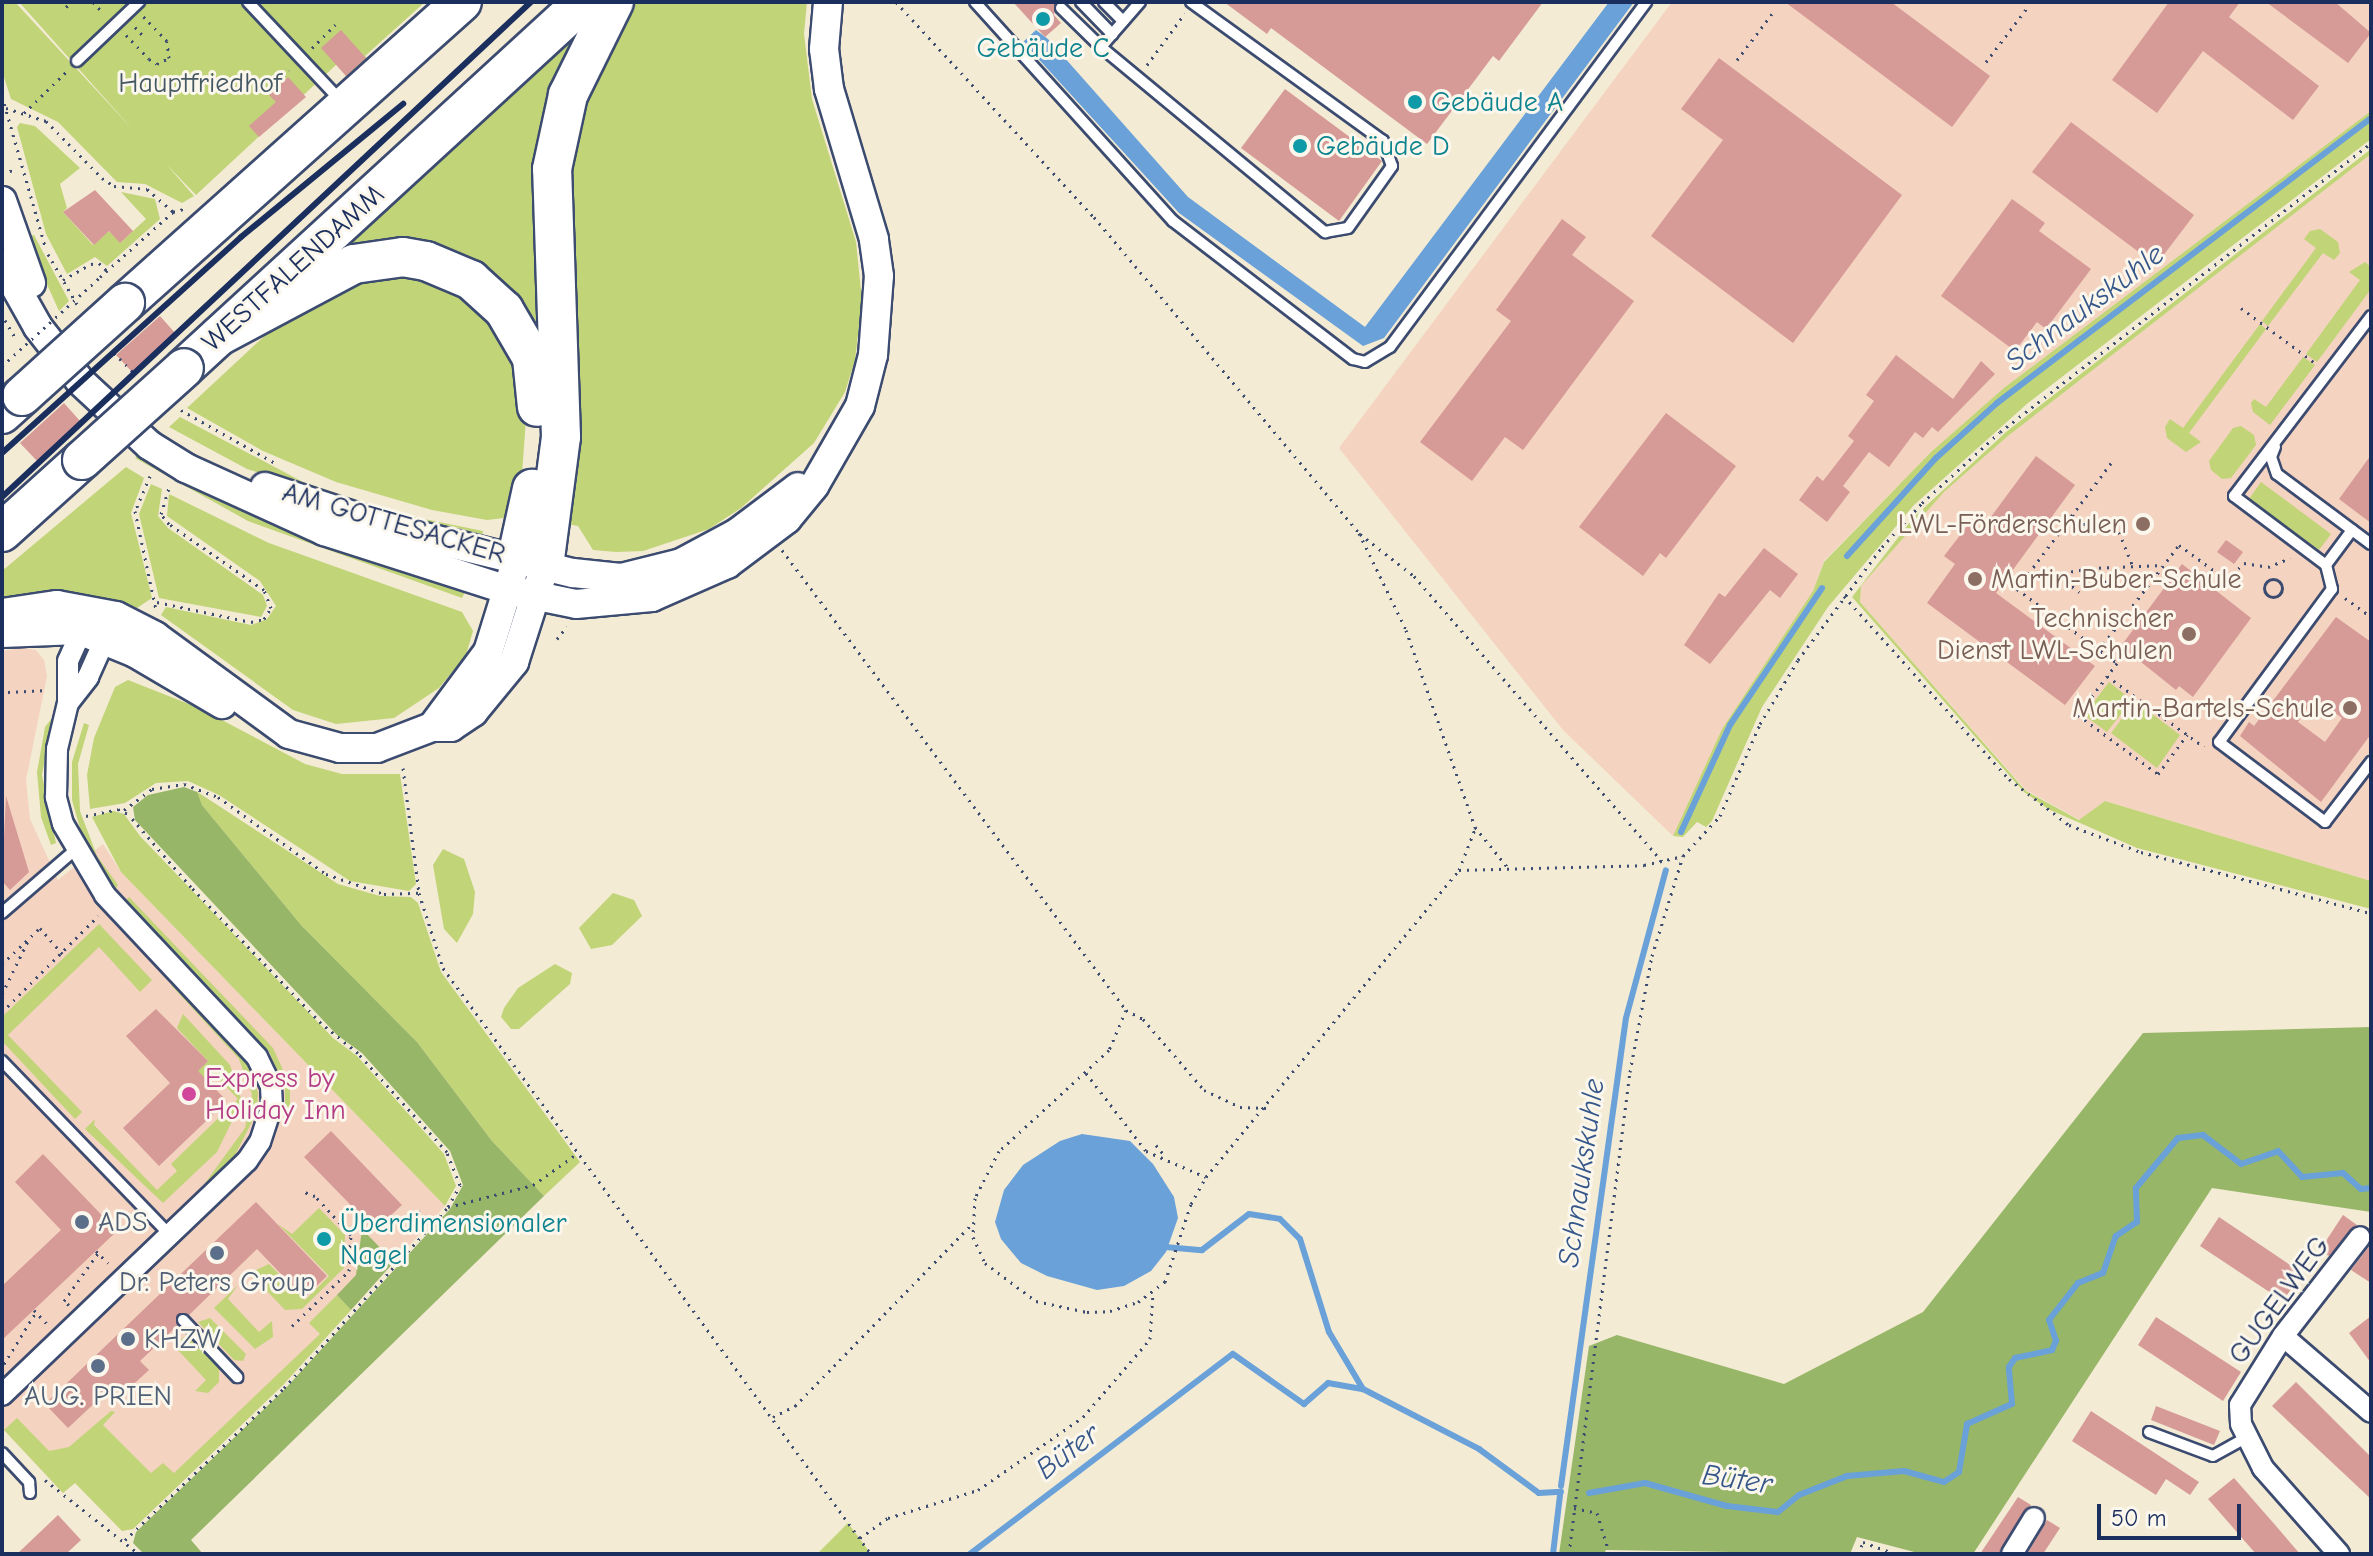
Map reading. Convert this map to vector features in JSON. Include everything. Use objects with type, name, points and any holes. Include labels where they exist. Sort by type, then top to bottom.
[{"type":"highway","points":[[9,392],[111,284],[346,106],[462,2]]},
{"type":"highway","name":"WESTFALENDAMM","points":[[2,532],[583,2]]},
{"type":"highway","points":[[526,577],[561,437],[552,169],[568,95],[614,2]]},
{"type":"highway","points":[[219,336],[354,264],[403,257],[450,268],[471,280],[504,310],[532,358],[536,449],[526,577]]},
{"type":"street","points":[[2,613],[57,605],[99,624],[155,636],[274,726],[340,748],[377,748],[432,727],[451,727],[500,683],[523,643],[526,577],[621,578],[654,574],[737,533],[828,465],[860,406],[873,355],[879,276],[874,239],[829,89],[824,49],[828,2]]},
{"type":"street","name":"AM GOTTESACKER","points":[[13,193],[26,275],[50,317],[93,369],[160,434],[253,483],[526,577]]},
{"type":"street","name":"AM GOTTESACKER","points":[[2,263],[38,327],[80,381],[168,457],[324,531],[526,577]]},
{"type":"street","points":[[2,633],[99,624]]},
{"type":"street","points":[[2,1395],[171,1236],[260,1142],[272,1106],[271,1086],[257,1057],[105,895],[75,850],[63,824],[55,773],[68,703],[68,661],[99,624]]},
{"type":"street","points":[[68,703],[88,677],[99,624]]},
{"type":"street","name":"GUGELWEG","points":[[2339,1554],[2263,1468],[2247,1437],[2240,1405],[2283,1336],[2360,1237]]},
{"type":"street","points":[[2283,1336],[2371,1412]]},
{"type":"street","points":[[2012,1554],[2034,1518]]},
{"type":"lane","points":[[248,2],[346,106]]},
{"type":"lane","points":[[975,2],[1173,221],[1353,359],[1365,362],[1390,347],[1646,2]]},
{"type":"lane","points":[[1081,2],[1112,34]]},
{"type":"lane","points":[[1104,2],[1123,21]]},
{"type":"lane","points":[[1061,8],[1101,47],[1325,232],[1348,228],[1392,166],[1383,141],[1192,2]]},
{"type":"lane","points":[[77,61],[111,20],[137,4]]},
{"type":"lane","points":[[1101,47],[1133,5]]},
{"type":"lane","points":[[2369,768],[2325,822],[2219,742],[2332,589],[2326,565],[2234,496],[2371,316]]},
{"type":"lane","points":[[2277,441],[2271,457],[2277,474],[2371,544]]},
{"type":"lane","points":[[2326,565],[2352,530]]},
{"type":"lane","points":[[2,913],[75,850]]},
{"type":"lane","points":[[2,1061],[171,1236]]},
{"type":"lane","points":[[183,1320],[237,1377]]},
{"type":"lane","points":[[2149,1432],[2213,1456],[2247,1437]]},
{"type":"lane","points":[[2,1453],[29,1482],[30,1493]]},
{"type":"path","points":[[66,7],[72,2]]},
{"type":"path","points":[[93,2],[149,59],[164,63],[171,52],[167,41],[137,4]]},
{"type":"path","points":[[896,2],[1094,217],[1359,533],[1414,576],[1663,862]]},
{"type":"path","points":[[1138,78],[1192,2]]},
{"type":"path","points":[[1986,62],[2027,8]]},
{"type":"path","points":[[1737,60],[1774,11]]},
{"type":"path","points":[[301,58],[335,25]]},
{"type":"path","points":[[24,113],[77,61]]},
{"type":"path","points":[[2,96],[5,108],[24,113],[57,129],[102,178],[114,186],[147,189],[173,212],[111,284],[9,392]]},
{"type":"path","points":[[1569,1554],[1630,1072],[1652,956],[1683,856],[1720,816],[1760,724],[1844,596],[1922,503],[2000,432],[2371,143]]},
{"type":"path","points":[[2,173],[14,170]]},
{"type":"path","points":[[13,193],[30,184]]},
{"type":"path","points":[[63,280],[91,264],[99,263],[111,284]]},
{"type":"path","points":[[2241,308],[2329,373]]},
{"type":"path","points":[[2107,676],[2187,735],[2158,774],[2078,715],[2107,676],[2117,663],[2017,589],[2111,463]]},
{"type":"path","points":[[150,476],[135,511],[157,602],[251,622],[264,619],[271,608],[264,590],[161,514],[169,487]]},
{"type":"path","points":[[2072,515],[2083,524],[2108,524],[2119,532],[2133,566]]},
{"type":"path","points":[[1359,533],[1406,630],[1475,827],[1509,869]]},
{"type":"path","points":[[777,544],[1126,1010],[1143,1019],[1204,1090],[1240,1107],[1268,1108]]},
{"type":"path","points":[[2099,650],[2179,545],[2227,580],[2244,563],[2268,567],[2308,551]]},
{"type":"path","points":[[2024,580],[2117,567],[2164,565]]},
{"type":"path","points":[[2101,589],[2117,567]]},
{"type":"path","points":[[2268,567],[2271,579],[2282,586],[2275,597],[2264,588],[2271,579]]},
{"type":"path","points":[[2060,576],[2079,592]]},
{"type":"path","points":[[2332,589],[2371,617]]},
{"type":"path","points":[[1844,596],[2025,796],[2069,825],[2141,852],[2371,913]]},
{"type":"path","points":[[8,692],[43,690]]},
{"type":"path","points":[[403,768],[419,893],[443,968],[871,1554]]},
{"type":"path","points":[[86,816],[124,810],[152,789],[184,784],[218,797],[326,874],[384,894],[419,893]]},
{"type":"path","points":[[124,810],[191,887],[321,1023],[358,1053],[447,1152],[460,1185],[448,1207],[284,1388],[125,1540]]},
{"type":"path","points":[[1126,1010],[1109,1050],[999,1151],[975,1198],[972,1223],[985,1263],[1036,1301],[1087,1312],[1124,1308],[1153,1293],[1177,1257],[1191,1204],[1206,1177],[1268,1108],[1459,870],[1475,827]]},
{"type":"path","points":[[1459,870],[1663,862],[1683,856]]},
{"type":"path","points":[[2,1012],[98,916]]},
{"type":"path","points":[[2,964],[40,928],[63,954]]},
{"type":"path","points":[[2,994],[30,938]]},
{"type":"path","points":[[1086,1072],[1146,1151],[1206,1177]]},
{"type":"path","points":[[1156,1145],[1167,1159]]},
{"type":"path","points":[[448,1207],[533,1185],[578,1153]]},
{"type":"path","points":[[292,1326],[349,1271],[351,1235],[315,1196],[302,1191]]},
{"type":"path","points":[[418,1211],[431,1225]]},
{"type":"path","points":[[773,1417],[795,1406],[972,1223]]},
{"type":"path","points":[[69,1305],[64,1301],[97,1252],[108,1263]]},
{"type":"path","points":[[860,1538],[888,1518],[978,1490],[1083,1417],[1150,1339],[1153,1293]]},
{"type":"path","points":[[2,1368],[35,1311],[48,1325]]},
{"type":"path","points":[[39,1474],[60,1495],[125,1540],[139,1554]]},
{"type":"path","points":[[54,1501],[60,1495]]},
{"type":"path","points":[[1574,1508],[1597,1513],[1608,1550]]},
{"type":"path","points":[[1858,1554],[1863,1542],[1896,1554]]},
{"type":"path","points":[[2086,1554],[2094,1554]]},
{"type":"shaded area","points":[[1672,2],[2371,2],[2371,111],[2005,387],[1931,452],[1824,561],[1813,591],[1722,729],[1673,836],[1563,730],[1339,448]]},
{"type":"shaded area","name":"LWL-Förderschulen","points":[[2371,154],[2371,881],[2105,801],[2080,820],[2026,790],[1860,602],[1861,586],[1944,492],[2008,436]]},
{"type":"shaded area","points":[[36,650],[44,660],[47,676],[26,780],[30,819],[58,880],[103,844],[121,872],[445,1206],[283,1385],[133,1529],[122,1531],[75,1483],[63,1493],[2,1428],[2,651]]},
{"type":"green space","name":"Hauptfriedhof","points":[[2,2],[15,2],[134,131],[19,2],[425,2],[365,56],[369,61],[349,80],[337,64],[196,195],[166,164],[194,196],[182,203],[145,184],[117,182],[58,122],[11,99],[2,71]]},
{"type":"green space","points":[[626,2],[807,2],[804,34],[812,99],[856,242],[862,300],[855,360],[845,392],[814,443],[741,508],[709,529],[643,551],[616,552],[593,550],[578,526],[562,523],[565,135]]},
{"type":"green space","points":[[582,27],[560,96],[547,424],[511,304],[353,256],[345,247]]},
{"type":"green space","points":[[2371,111],[2371,139],[2028,403],[1914,505],[1828,607],[1762,707],[1712,821],[1706,827],[1697,822],[1683,837],[1673,836],[1722,729],[1813,591],[1824,562],[1931,452],[2005,387]]},
{"type":"green space","points":[[20,123],[35,126],[80,168],[60,184],[67,208],[63,212],[93,245],[109,231],[121,242],[146,219],[121,192],[155,199],[160,219],[107,266],[95,257],[67,274],[46,234],[17,127]]},
{"type":"green space","points":[[2371,149],[2371,154],[2008,436],[1944,492],[1861,586],[1860,602],[2026,791],[2079,820],[2105,801],[2371,881],[2371,909],[2137,848],[2048,809],[2024,792],[1852,597],[1914,517],[2006,432]]},
{"type":"green space","points":[[2320,229],[2338,242],[2340,253],[2334,260],[2323,253],[2268,326],[2262,321],[2316,248],[2304,239],[2310,231]]},
{"type":"green space","points":[[34,235],[69,301],[59,311],[32,251],[29,236]]},
{"type":"green space","points":[[2365,262],[2371,267],[2371,289],[2317,362],[2306,354],[2360,280],[2349,272]]},
{"type":"green space","points":[[403,266],[482,296],[528,391],[519,516],[487,520],[432,510],[336,482],[263,451],[187,408],[301,302]]},
{"type":"green space","points":[[2260,324],[2266,329],[2189,433],[2201,442],[2186,452],[2167,438],[2165,427],[2170,419],[2183,428]]},
{"type":"green space","points":[[2303,357],[2315,365],[2270,425],[2253,412],[2251,403],[2254,399],[2266,407]]},
{"type":"green space","points":[[180,417],[303,482],[395,513],[483,531],[482,537],[426,526],[247,469],[169,427]]},
{"type":"green space","points":[[2241,426],[2254,435],[2256,445],[2231,478],[2222,479],[2211,470],[2209,461],[2233,428]]},
{"type":"green space","points":[[146,448],[310,540],[465,592],[462,598],[248,521],[135,458]]},
{"type":"green space","points":[[126,467],[144,478],[131,513],[152,598],[137,608],[93,596],[38,592],[2,601],[2,571]]},
{"type":"green space","points":[[2261,482],[2331,534],[2319,550],[2249,499]]},
{"type":"green space","points":[[151,484],[162,489],[158,516],[168,528],[263,595],[267,606],[261,617],[159,598],[139,514]]},
{"type":"green space","points":[[169,494],[269,543],[462,612],[473,631],[466,655],[439,688],[394,718],[336,724],[293,710],[161,615],[166,607],[251,625],[267,619],[276,606],[260,581],[167,516]]},
{"type":"green space","points":[[128,680],[199,708],[305,764],[342,774],[400,774],[416,884],[409,891],[350,881],[219,795],[188,781],[156,783],[125,803],[90,809],[87,775],[94,738],[115,687]]},
{"type":"green space","points":[[2109,682],[2132,700],[2107,732],[2084,715]]},
{"type":"green space","points":[[2135,701],[2180,735],[2157,768],[2111,733]]},
{"type":"green space","points":[[52,718],[42,775],[56,843],[51,845],[41,817],[37,772],[45,727]]},
{"type":"green space","points":[[84,723],[89,725],[78,764],[80,811],[97,856],[118,885],[115,889],[84,842],[72,800],[72,762]]},
{"type":"green space","points":[[184,787],[197,792],[202,805],[301,925],[417,1042],[492,1141],[544,1196],[191,1540],[203,1554],[144,1554],[133,1543],[136,1532],[285,1389],[450,1209],[463,1185],[450,1151],[362,1053],[337,1035],[135,820],[133,807],[148,795]]},
{"type":"green space","points":[[196,791],[338,884],[380,896],[411,897],[418,903],[441,972],[580,1162],[544,1196],[492,1141],[417,1042],[301,925],[202,805]]},
{"type":"green space","points":[[113,811],[124,814],[140,836],[333,1038],[357,1056],[444,1154],[456,1186],[445,1206],[121,872],[92,817]]},
{"type":"green space","points":[[443,849],[464,859],[475,892],[473,914],[457,943],[444,929],[433,865]]},
{"type":"green space","points":[[613,893],[634,900],[642,916],[612,945],[591,949],[579,928]]},
{"type":"green space","points":[[129,897],[273,1048],[290,1085],[290,1120],[285,1119],[285,1087],[269,1052],[126,900]]},
{"type":"green space","points":[[99,924],[152,980],[140,992],[99,947],[8,1035],[82,1112],[75,1119],[2,1041],[2,1017]]},
{"type":"green space","points":[[555,964],[572,973],[570,984],[519,1029],[511,1029],[501,1017],[504,1008],[518,988]]},
{"type":"green space","points":[[178,983],[243,1055],[258,1092],[257,1112],[234,1157],[192,1201],[245,1128],[252,1094],[239,1059],[171,985]]},
{"type":"green space","points":[[183,1014],[230,1065],[242,1101],[217,1152],[163,1203],[85,1129],[95,1119],[94,1125],[157,1190],[177,1171],[171,1164],[238,1099],[217,1077],[207,1086],[195,1073],[208,1061],[177,1028]]},
{"type":"green space","points":[[2371,1027],[2371,1212],[2212,1188],[1973,1554],[1922,1554],[1857,1537],[1850,1554],[1606,1550],[1604,1554],[1559,1554],[1589,1346],[1617,1335],[1784,1384],[1923,1312],[2143,1033]]},
{"type":"green space","points":[[319,1208],[345,1235],[344,1268],[302,1309],[285,1310],[250,1273],[269,1264],[305,1300],[329,1276],[278,1224],[292,1234]]},
{"type":"green space","points":[[362,1229],[394,1262],[351,1310],[337,1295],[356,1275]]},
{"type":"green space","points":[[238,1285],[228,1299],[259,1332],[272,1321],[273,1337],[255,1349],[214,1308]]},
{"type":"green space","points":[[337,1295],[351,1310],[283,1385],[133,1529],[122,1531],[75,1483],[63,1493],[4,1430],[17,1418],[49,1451],[69,1447],[111,1411],[115,1412],[103,1425],[151,1473],[163,1463],[174,1473],[320,1334],[309,1323]]},
{"type":"green space","points":[[210,1318],[246,1354],[243,1361],[234,1360],[198,1322]]},
{"type":"green space","points":[[187,1334],[219,1368],[219,1382],[208,1393],[195,1391],[206,1380],[174,1346]]},
{"type":"green space","points":[[848,1523],[871,1554],[817,1554]]},
{"type":"water","points":[[1609,2],[1634,2],[1384,338],[1363,346],[1179,213],[1023,42],[1036,30],[1048,39],[1188,197],[1365,327]]},
{"type":"water","points":[[1082,1134],[1130,1141],[1153,1164],[1174,1197],[1178,1218],[1166,1252],[1151,1271],[1124,1286],[1097,1290],[1047,1276],[1021,1263],[1001,1239],[995,1222],[1004,1190],[1023,1165],[1060,1141]]},
{"type":"building","name":"Gebäude C","points":[[1013,2],[1056,2],[1054,15],[1061,23],[1045,37]]},
{"type":"building","name":"Gebäude A","points":[[1224,2],[1543,2],[1499,61],[1493,56],[1427,144],[1271,28],[1267,34]]},
{"type":"building","points":[[1785,2],[1891,2],[1990,76],[1952,127]]},
{"type":"building","points":[[2169,2],[2240,2],[2229,17],[2319,86],[2293,120],[2203,51],[2157,113],[2112,80]]},
{"type":"building","points":[[2266,2],[2335,2],[2371,33],[2348,63]]},
{"type":"building","points":[[341,30],[366,58],[346,76],[321,48]]},
{"type":"building","points":[[1719,58],[1902,195],[1793,343],[1651,236],[1723,140],[1681,109]]},
{"type":"building","points":[[288,77],[306,97],[259,137],[249,126],[276,102],[269,95]]},
{"type":"building","points":[[1285,89],[1382,161],[1339,221],[1241,148]]},
{"type":"building","points":[[2071,122],[2194,215],[2156,265],[2032,172]]},
{"type":"building","points":[[95,190],[133,231],[120,243],[109,231],[94,245],[63,212]]},
{"type":"building","points":[[2012,199],[2045,223],[2039,231],[2091,269],[2046,329],[2037,322],[2015,351],[1941,296]]},
{"type":"building","points":[[1562,219],[1586,237],[1572,255],[1634,301],[1523,450],[1505,437],[1472,481],[1420,442],[1511,321],[1496,310]]},
{"type":"building","points":[[160,316],[176,334],[133,373],[116,355]]},
{"type":"building","points":[[1896,355],[1953,399],[1981,361],[1995,374],[1938,432],[1932,427],[1923,438],[1915,432],[1889,467],[1869,452],[1843,486],[1850,492],[1827,522],[1799,500],[1817,476],[1823,481],[1854,441],[1848,436],[1874,401],[1866,395]]},
{"type":"building","points":[[64,403],[80,421],[37,461],[20,443]]},
{"type":"building","points":[[1666,413],[1736,466],[1666,558],[1660,553],[1643,576],[1579,527]]},
{"type":"building","points":[[2371,455],[2371,523],[2339,499]]},
{"type":"building","name":"Martin-Buber-Schule","points":[[2036,456],[2075,485],[1996,593],[2095,666],[2065,705],[1927,603],[1955,564],[1944,556],[1968,525],[1979,533]]},
{"type":"building","points":[[2226,540],[2243,552],[2234,564],[2217,552]]},
{"type":"building","points":[[1764,548],[1798,574],[1780,598],[1770,590],[1710,664],[1684,645],[1719,593],[1725,597]]},
{"type":"building","points":[[2182,564],[2251,618],[2193,697],[2179,686],[2176,690],[2121,646]]},
{"type":"building","name":"Martin-Bartels-Schule","points":[[2336,617],[2371,642],[2371,734],[2321,802],[2240,736],[2249,722],[2254,726]],"holes":[[[2315,698],[2342,718],[2325,742],[2298,722]]]},
{"type":"building","points":[[6,796],[29,872],[10,890],[2,881]]},
{"type":"building","name":"Express by Holiday Inn","points":[[156,1009],[208,1061],[198,1071],[227,1101],[159,1166],[123,1128],[170,1083],[126,1036]]},
{"type":"building","points":[[331,1131],[402,1205],[375,1230],[304,1157]]},
{"type":"building","points":[[43,1154],[117,1231],[2,1340],[2,1286],[61,1230],[15,1182]]},
{"type":"building","points":[[256,1202],[327,1276],[304,1298],[257,1249],[189,1315],[177,1315],[177,1326],[140,1361],[149,1370],[125,1392],[116,1383],[68,1428],[45,1404]]},
{"type":"building","points":[[2343,1215],[2357,1225],[2329,1256],[2320,1250]]},
{"type":"building","points":[[2219,1217],[2302,1273],[2283,1301],[2200,1246]]},
{"type":"building","points":[[2371,1244],[2371,1283],[2351,1270]]},
{"type":"building","points":[[2371,1316],[2371,1363],[2349,1333]]},
{"type":"building","points":[[2156,1317],[2241,1372],[2223,1401],[2138,1345]]},
{"type":"building","points":[[2296,1382],[2371,1457],[2371,1499],[2272,1406]]},
{"type":"building","points":[[2156,1406],[2220,1431],[2214,1445],[2151,1420]]},
{"type":"building","points":[[2091,1411],[2199,1482],[2190,1495],[2166,1479],[2156,1495],[2072,1441]]},
{"type":"building","points":[[2234,1478],[2300,1554],[2256,1554],[2208,1499]]},
{"type":"building","points":[[2018,1497],[2031,1505],[1999,1554],[1980,1554]]},
{"type":"building","points":[[58,1515],[81,1540],[66,1554],[17,1554]]},
{"type":"building","points":[[2047,1520],[2060,1528],[2043,1554],[2027,1554]]},
{"type":"waterway","name":"Schnaukskuhle","points":[[1847,556],[1936,458],[1997,403],[2371,118]]},
{"type":"waterway","name":"Schnaukskuhle","points":[[1681,832],[1730,725],[1822,588]]},
{"type":"waterway","name":"Schnaukskuhle","points":[[1561,1486],[1626,1018],[1666,870]]},
{"type":"waterway","name":"Büter","points":[[1589,1493],[1645,1483],[1727,1506],[1778,1512],[1799,1495],[1847,1476],[1904,1471],[1944,1482],[1959,1472],[1967,1424],[2012,1404],[2009,1367],[2015,1358],[2052,1350],[2056,1341],[2049,1320],[2078,1283],[2103,1273],[2116,1236],[2137,1222],[2136,1188],[2178,1138],[2203,1135],[2241,1164],[2278,1151],[2302,1177],[2343,1173],[2361,1189],[2371,1188]]},
{"type":"waterway","points":[[1165,1247],[1202,1250],[1249,1214],[1280,1219],[1300,1239],[1329,1332],[1363,1389]]},
{"type":"waterway","name":"Büter","points":[[970,1554],[1233,1354],[1304,1404],[1328,1383],[1363,1389],[1479,1449],[1539,1493],[1561,1492]]},
{"type":"waterway","points":[[1553,1554],[1560,1495]]},
{"type":"railway","points":[[2,497],[531,2]]},
{"type":"railway","points":[[2,453],[241,237],[403,104]]},
{"type":"place","name":"Gebäude C","points":[[1043,19]]},
{"type":"place","name":"Gebäude A","points":[[1415,102]]},
{"type":"place","name":"Gebäude D","points":[[1300,146]]},
{"type":"place","name":"LWL-Förderschulen","points":[[2143,524]]},
{"type":"place","name":"Martin-Buber-Schule","points":[[1975,579]]},
{"type":"place","name":"Technischer Dienst LWL-Schulen","points":[[2189,634]]},
{"type":"place","name":"Martin-Bartels-Schule","points":[[2350,708]]},
{"type":"place","name":"Express by Holiday Inn","points":[[189,1094]]},
{"type":"place","name":"ADS","points":[[82,1222]]},
{"type":"place","name":"Überdimensionaler Nagel","points":[[324,1239]]},
{"type":"place","name":"Dr. Peters Group","points":[[217,1253]]},
{"type":"place","name":"KHZW","points":[[128,1339]]},
{"type":"place","name":"AUG. PRIEN","points":[[98,1366]]}]
